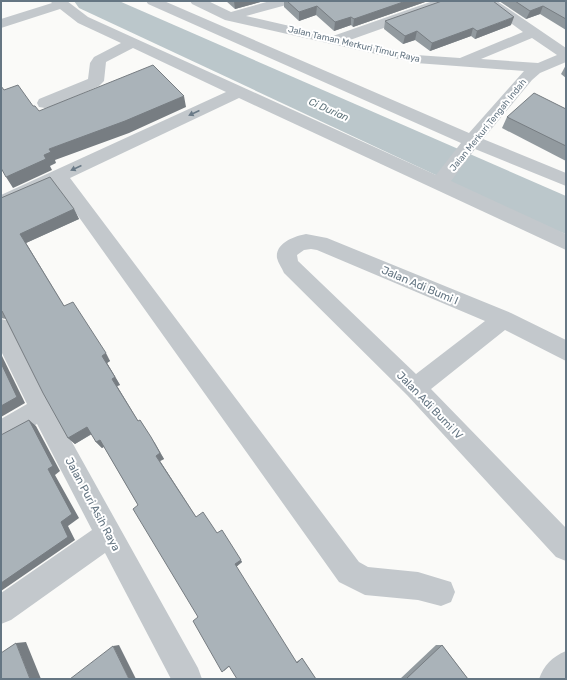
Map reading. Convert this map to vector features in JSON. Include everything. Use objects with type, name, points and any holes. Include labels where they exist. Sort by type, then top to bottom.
[{"type":"street","points":[[153,1],[470,143],[566,180]]},
{"type":"street","name":"Jalan Taman Merkuri Timur Raya","points":[[197,1],[230,17],[416,59],[539,68]]},
{"type":"street","points":[[230,17],[285,1]]},
{"type":"street","points":[[335,40],[446,1]]},
{"type":"street","points":[[488,1],[566,56]]},
{"type":"street","points":[[1,24],[59,3],[83,20],[132,43],[240,92],[444,178],[566,242]]},
{"type":"street","points":[[461,62],[533,33]]},
{"type":"street","points":[[45,103],[96,81],[98,63],[100,60],[132,43]]},
{"type":"street","points":[[539,68],[566,56]]},
{"type":"street","name":"Jalan Merkuri Tengah Indah","points":[[444,178],[470,143],[527,77],[539,68]]},
{"type":"street","points":[[1,203],[240,92]]},
{"type":"street","points":[[59,176],[349,572],[365,581],[418,586],[441,592]]},
{"type":"street","name":"Jalan Adi Bumi I","points":[[291,268],[287,259],[287,252],[291,248],[299,243],[308,241],[320,243],[503,319],[566,351]]},
{"type":"street","name":"Jalan Adi Bumi IV","points":[[291,268],[415,388],[566,546]]},
{"type":"street","points":[[415,388],[503,319]]},
{"type":"street","name":"Jalan Puri Asih Raya","points":[[1,328],[41,409],[187,679]]},
{"type":"street","points":[[1,432],[41,409]]},
{"type":"street","points":[[1,610],[109,534]]},
{"type":"street","points":[[554,679],[566,666]]},
{"type":"building","points":[[287,1],[406,1],[354,19],[351,17],[335,22],[317,6],[299,12]]},
{"type":"building","points":[[442,1],[493,1],[514,17],[477,31],[473,28],[432,43],[417,31],[405,36],[385,21]]},
{"type":"building","points":[[515,1],[566,1],[566,19],[543,6],[530,11]]},
{"type":"building","points":[[153,65],[184,96],[125,121],[49,149],[51,152],[44,155],[46,159],[6,177],[1,168],[1,86],[4,90],[18,85],[33,106],[35,106],[39,111]]},
{"type":"building","points":[[534,93],[566,109],[566,146],[507,117]]},
{"type":"building","points":[[50,177],[74,209],[20,234],[64,306],[73,302],[106,353],[102,356],[115,377],[112,379],[138,421],[140,420],[151,437],[160,453],[156,456],[196,517],[203,512],[217,533],[222,530],[241,560],[235,564],[297,663],[302,658],[316,679],[237,679],[229,666],[222,672],[193,621],[198,617],[133,509],[138,505],[100,440],[96,442],[87,427],[68,438],[43,393],[1,311],[1,198]]},
{"type":"building","points":[[1,363],[17,397],[1,406]]},
{"type":"building","points":[[29,420],[53,466],[48,469],[72,514],[61,522],[68,537],[1,583],[1,435]]},
{"type":"building","points":[[16,643],[30,679],[1,679],[1,653]]},
{"type":"building","points":[[442,645],[468,679],[406,679]]},
{"type":"building","points":[[113,646],[129,679],[70,679]]},
{"type":"waterway","name":"Ci Durian","points":[[91,1],[566,216]]}]
